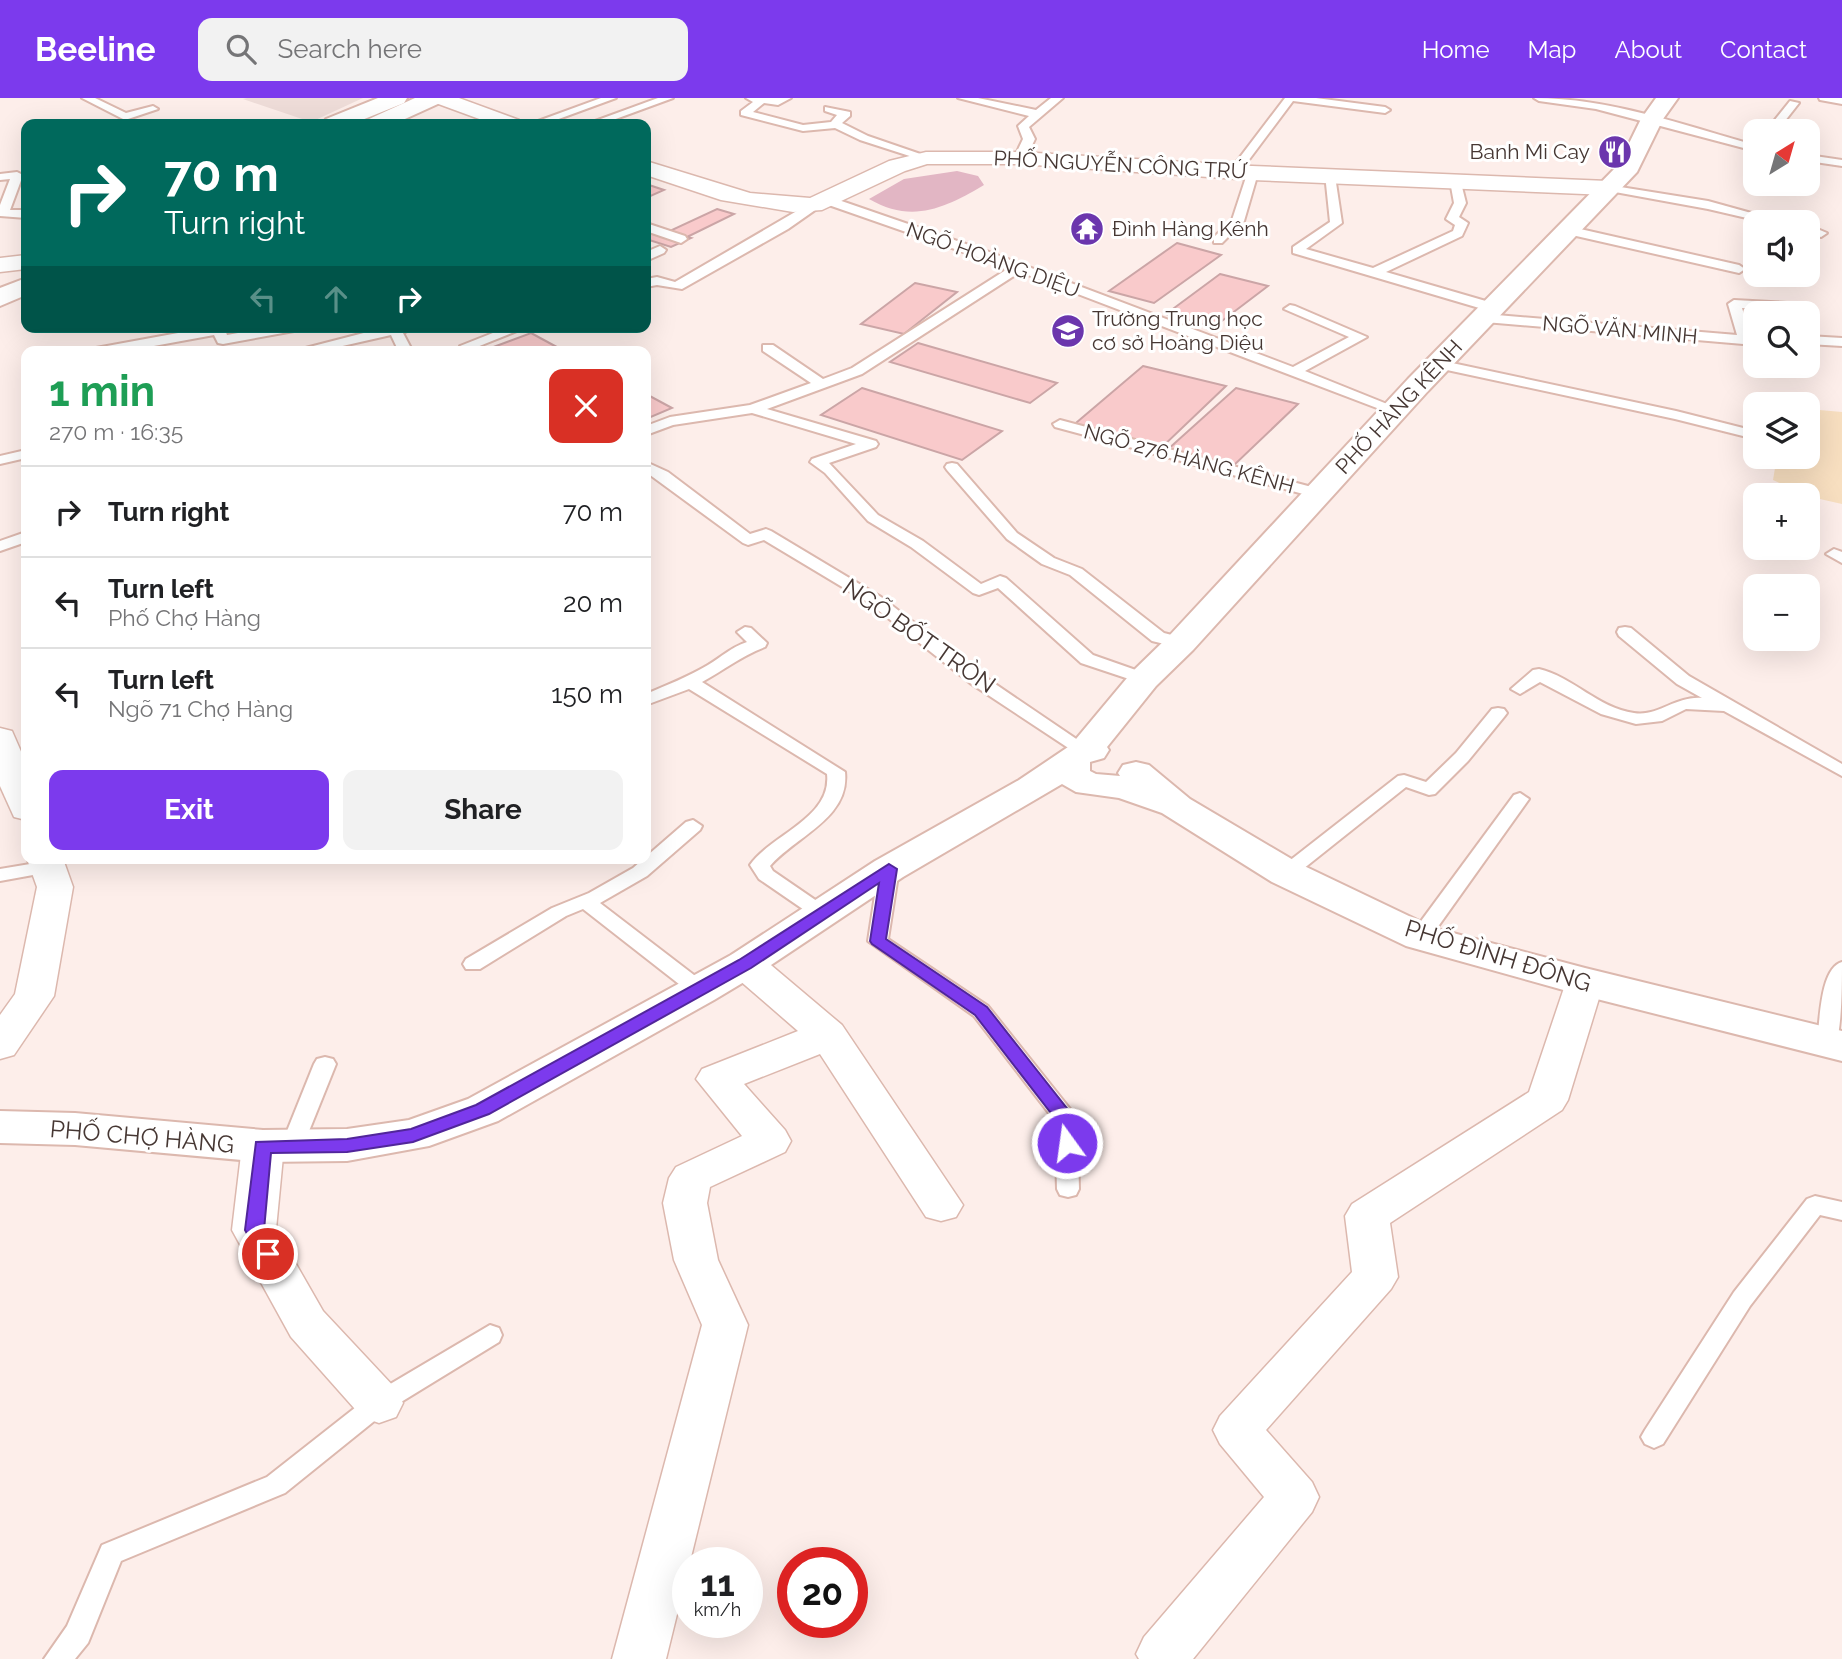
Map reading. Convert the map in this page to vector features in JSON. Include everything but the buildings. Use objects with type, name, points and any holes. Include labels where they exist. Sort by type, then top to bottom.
[{"type":"street","points":[[346,119],[396,98]]},
{"type":"street","points":[[388,119],[432,98]]},
{"type":"street","points":[[440,98],[498,119]]},
{"type":"street","name":"PHỐ HÀNG KÊNH","points":[[1078,764],[1144,679],[1181,643],[1438,364],[1629,167],[1660,109]]},
{"type":"street","name":"PHỐ NGUYỄN CÔNG TRỨ","points":[[651,173],[745,198],[788,205],[821,203],[897,166],[926,158],[1020,158],[1243,172],[1608,188]]},
{"type":"street","points":[[0,265],[21,263]]},
{"type":"street","points":[[0,276],[21,266]]},
{"type":"street","points":[[0,298],[21,288]]},
{"type":"street","points":[[1119,708],[1126,771]]},
{"type":"street","points":[[0,738],[15,797]]},
{"type":"street","name":"PHỐ ĐÌNH ĐÔNG","points":[[1078,764],[1096,787],[1126,771],[1177,807],[1286,873],[1420,937],[1585,982],[1835,1044]]},
{"type":"street","name":"PHỐ CHỢ HÀNG","points":[[0,1127],[75,1129],[277,1146],[347,1145],[413,1135],[483,1110],[700,990],[745,964],[820,912],[889,869],[1078,764]]},
{"type":"street","points":[[0,1045],[34,996],[55,887],[47,864]]},
{"type":"street","points":[[745,964],[828,1035],[941,1205]]},
{"type":"street","points":[[1166,1659],[1163,1654],[1294,1497],[1237,1430],[1375,1277],[1367,1216],[1547,1100],[1585,982]]},
{"type":"street","points":[[639,1659],[725,1325],[696,1260],[685,1203],[691,1178],[770,1141],[716,1079],[828,1035]]},
{"type":"street","points":[[277,1146],[254,1230],[307,1324],[379,1403]]},
{"type":"lane","points":[[87,98],[125,117]]},
{"type":"lane","points":[[576,98],[593,104]]},
{"type":"lane","points":[[550,119],[611,98]]},
{"type":"lane","points":[[607,119],[668,98]]},
{"type":"lane","points":[[786,98],[778,102],[756,99],[745,113],[774,122],[823,130],[836,124],[837,120],[846,114],[829,109]]},
{"type":"lane","points":[[964,98],[1037,114]]},
{"type":"lane","points":[[1020,158],[1029,139],[1023,127],[1058,98]]},
{"type":"lane","points":[[1218,240],[1238,221],[1243,172],[1248,157],[1291,98],[1385,110]]},
{"type":"lane","points":[[1539,98],[1597,106],[1660,109],[1743,143]]},
{"type":"lane","points":[[1824,98],[1842,101]]},
{"type":"lane","points":[[1781,119],[1794,103]]},
{"type":"lane","points":[[119,119],[153,109]]},
{"type":"lane","points":[[836,124],[864,138],[926,158]]},
{"type":"lane","points":[[1820,160],[1842,163]]},
{"type":"lane","points":[[0,177],[17,175],[3,213],[21,214]]},
{"type":"lane","name":"NGÕ VĂN MINH","points":[[1329,176],[1336,223],[1297,250],[1376,272],[1488,313],[1743,339]]},
{"type":"lane","points":[[1376,272],[1458,233],[1462,223],[1452,219],[1460,203],[1456,181]]},
{"type":"lane","points":[[1608,188],[1743,214]]},
{"type":"lane","points":[[651,282],[677,286],[821,203]]},
{"type":"lane","name":"NGÕ HOÀNG DIỆU","points":[[821,203],[1018,268],[1395,410]]},
{"type":"lane","points":[[651,229],[681,239]]},
{"type":"lane","points":[[1567,230],[1739,269]]},
{"type":"lane","points":[[651,254],[660,250]]},
{"type":"lane","points":[[651,429],[670,421],[753,409],[857,371],[1018,268]]},
{"type":"lane","points":[[1743,305],[1734,304],[1743,324]]},
{"type":"lane","points":[[1290,309],[1360,337],[1293,372]]},
{"type":"lane","points":[[128,346],[196,333]]},
{"type":"lane","points":[[219,333],[223,340],[261,333]]},
{"type":"lane","points":[[322,346],[377,333]]},
{"type":"lane","points":[[467,346],[504,333]]},
{"type":"lane","points":[[1820,341],[1842,342]]},
{"type":"lane","points":[[768,348],[823,385]]},
{"type":"lane","points":[[1438,364],[1743,432]]},
{"type":"lane","points":[[753,409],[871,444],[817,463],[830,470],[873,519],[917,544],[979,590],[1000,581],[1087,659],[1144,679]]},
{"type":"lane","name":"NGÕ 276 HÀNG KÊNH","points":[[1060,424],[1318,493]]},
{"type":"lane","points":[[0,460],[21,455]]},
{"type":"lane","points":[[952,467],[1012,536],[1048,561],[1076,572],[1158,637],[1181,643]]},
{"type":"lane","name":"NGÕ BỐT TRÒN","points":[[651,469],[748,540],[766,534],[875,600],[1078,764]]},
{"type":"lane","points":[[0,546],[21,539]]},
{"type":"lane","points":[[651,698],[690,682],[718,666],[733,653],[759,643],[745,632]]},
{"type":"lane","points":[[1625,632],[1682,680],[1842,771]]},
{"type":"lane","points":[[1520,689],[1539,674],[1625,717],[1646,719],[1663,716],[1674,706],[1689,702],[1729,707]]},
{"type":"lane","points":[[690,682],[836,772],[840,783],[836,793],[810,823],[767,855],[760,865],[766,875],[820,912]]},
{"type":"lane","points":[[1286,873],[1404,780],[1429,790],[1462,757],[1498,713]]},
{"type":"lane","points":[[1420,937],[1520,799]]},
{"type":"lane","points":[[651,862],[693,826]]},
{"type":"lane","points":[[0,875],[43,864]]},
{"type":"lane","points":[[473,964],[559,912],[640,872],[649,864]]},
{"type":"lane","points":[[889,869],[878,941],[981,1011],[1066,1120],[1068,1189]]},
{"type":"lane","points":[[585,901],[700,990]]},
{"type":"lane","points":[[1835,1044],[1838,975],[1842,969]]},
{"type":"lane","points":[[277,1146],[325,1064]]},
{"type":"lane","points":[[1654,1437],[1742,1299],[1815,1205],[1842,1211]]},
{"type":"lane","points":[[58,1659],[78,1634],[111,1553],[276,1485],[379,1403],[489,1335]]},
{"type":"shaded area","points":[[363,98],[318,119],[302,119],[243,99]]},
{"type":"shaded area","points":[[957,171],[978,176],[984,185],[942,206],[914,212],[885,207],[869,199],[904,179]]},
{"type":"shaded area","points":[[1820,410],[1842,412],[1842,504],[1820,499],[1820,483],[1780,483],[1773,480],[1775,469],[1820,469]]},
{"type":"place","name":"Banh Mi Cay","points":[[1615,152]]},
{"type":"place","name":"Đình Hàng Kênh","points":[[1087,229]]},
{"type":"place","name":"Trường Trung học cơ sở Hoàng Diệu","points":[[1068,331]]},
{"type":"route","points":[[268,1254],[254,1230],[262,1146],[347,1145],[413,1135],[483,1110],[745,964],[820,912],[889,869],[878,941],[981,1011],[1066,1120],[1067,1143]]}]
